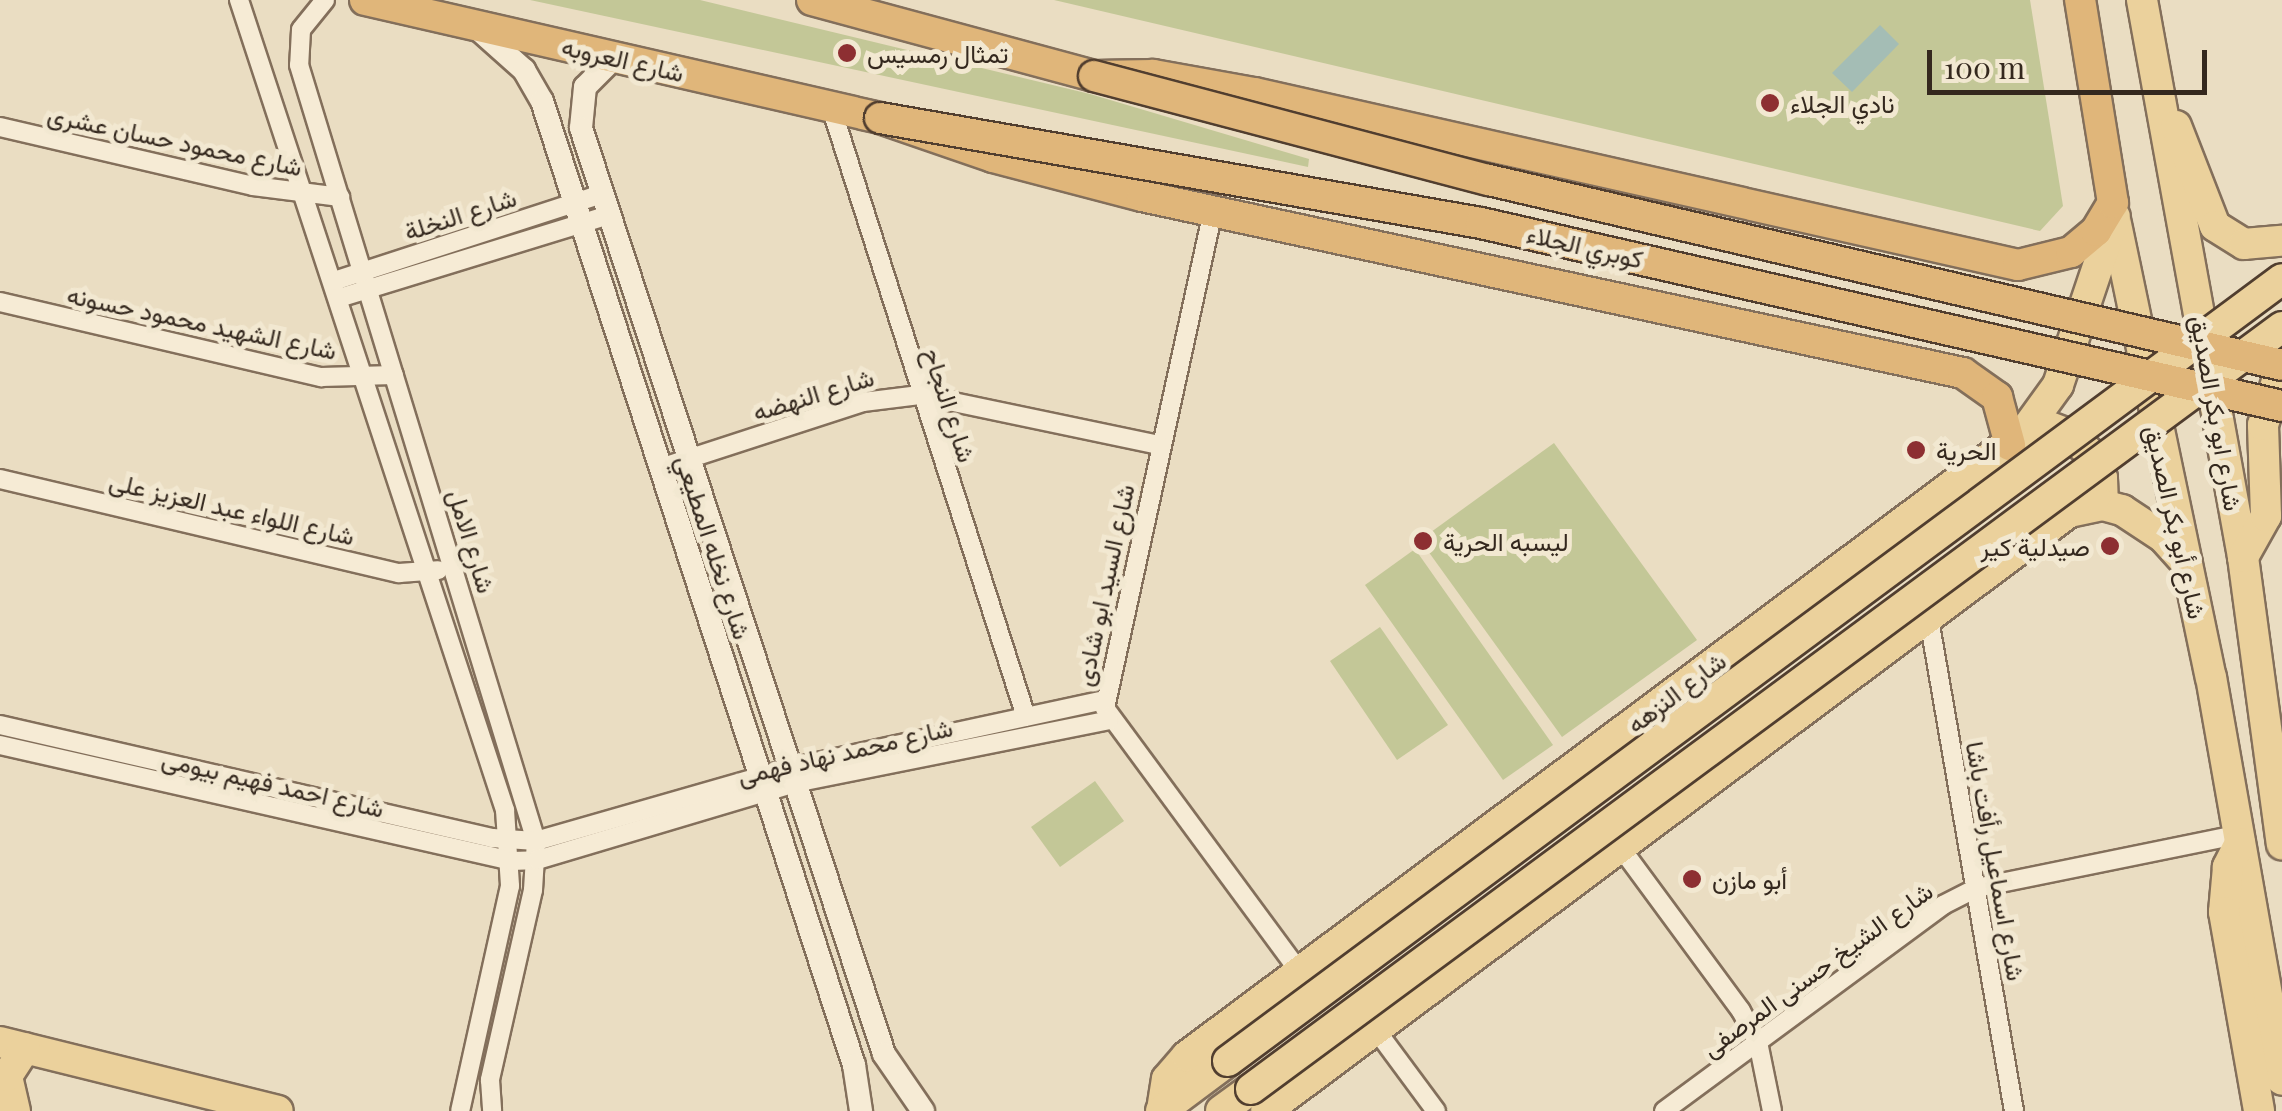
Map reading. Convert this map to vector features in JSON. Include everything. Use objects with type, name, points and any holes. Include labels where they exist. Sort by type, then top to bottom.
[{"type":"highway","name":"شارع العروبه","points":[[365,0],[880,118]]},
{"type":"highway","points":[[812,0],[1094,76],[1153,75],[1254,93],[1926,248],[1996,263],[2040,264],[2080,246],[2114,210],[2080,0]]},
{"type":"highway","name":"كوبري الجلاء","points":[[1094,76],[1490,180],[2282,365]]},
{"type":"highway","points":[[880,118],[993,158],[1213,211],[1904,358],[1982,382],[2002,407],[2010,445]]},
{"type":"highway","name":"كوبري الجلاء","points":[[880,118],[1481,223],[2282,406]]},
{"type":"highway","points":[[1904,358],[1932,333],[1942,309],[1938,271],[1926,248]]},
{"type":"main road","name":"شارع ابو بكر الصديق","points":[[2142,0],[2244,557],[2276,766],[2281,834]]},
{"type":"main road","points":[[2159,96],[2215,226],[2244,244],[2282,241]]},
{"type":"main road","name":"شارع النزهه","points":[[1162,1110],[1176,1066],[2010,445],[2034,422],[2058,385],[2114,210]]},
{"type":"main road","name":"شارع أبو بكر الصديق","points":[[2114,210],[2144,382],[2188,564],[2241,837]]},
{"type":"main road","name":"شارع النزهه","points":[[1162,1110],[2282,280]]},
{"type":"main road","points":[[1221,1111],[2282,328]]},
{"type":"main road","points":[[2244,557],[2260,534],[2275,489],[2262,424],[2282,365]]},
{"type":"main road","points":[[2034,422],[2072,435],[2090,454],[2102,478],[2103,505]]},
{"type":"main road","points":[[1266,1111],[2060,518],[2103,505],[2143,522],[2188,564]]},
{"type":"main road","points":[[2241,837],[2282,1080]]},
{"type":"main road","points":[[2241,837],[2228,866],[2224,912],[2260,1111]]},
{"type":"main road","points":[[15,1111],[7,1076],[13,1045],[278,1111]]},
{"type":"street","name":"شارع الامل","points":[[239,0],[428,572],[512,851],[460,1111]]},
{"type":"street","name":"شارع الامل","points":[[325,0],[309,14],[297,48],[536,851],[490,1080],[492,1111]]},
{"type":"street","name":"شارع نخله المطيعي","points":[[471,25],[524,70],[542,101],[854,1065],[862,1111]]},
{"type":"street","name":"شارع نخله المطيعي","points":[[615,57],[585,86],[580,107],[606,205],[884,1054],[922,1111]]},
{"type":"street","name":"شارع النجاح","points":[[831,107],[920,395],[1026,716]]},
{"type":"street","name":"شارع محمود حسان عشرى","points":[[0,127],[306,195],[340,197]]},
{"type":"street","name":"شارع النخلة","points":[[336,290],[606,205]]},
{"type":"street","name":"شارع السيد ابو شادى","points":[[1213,211],[1104,700],[1110,720],[1299,971]]},
{"type":"street","name":"شارع الشهيد محمود حسونه","points":[[0,302],[321,377],[366,379],[394,375]]},
{"type":"street","name":"شارع النهضه","points":[[660,468],[863,402],[920,395],[1160,445]]},
{"type":"street","name":"شارع اللواء عبد العزيز على","points":[[0,479],[399,573],[453,566]]},
{"type":"street","name":"شارع اسماعيل رأفت باشا","points":[[1928,619],[2014,1111]]},
{"type":"street","name":"شارع محمد نهاد فهمى","points":[[536,851],[762,784],[1026,716],[1104,700]]},
{"type":"street","name":"شارع محمد نهاد فهمى","points":[[793,776],[1110,720]]},
{"type":"street","name":"شارع احمد فهيم بيومى","points":[[0,725],[512,851]]},
{"type":"street","name":"شارع احمد فهيم بيومى","points":[[0,745],[512,851],[536,851]]},
{"type":"street","name":"شارع الشيخ حسنى المرصفى","points":[[1664,1111],[1976,888],[2241,837]]},
{"type":"street","points":[[1621,848],[1758,1042],[1772,1111]]},
{"type":"street","points":[[1376,1030],[1436,1111]]},
{"type":"green space","points":[[530,0],[700,0],[1090,94],[1309,159],[1308,167]]},
{"type":"green space","name":"نادي الجلاء","points":[[1054,0],[2030,0],[2063,206],[2040,231]]},
{"type":"green space","points":[[1554,443],[1697,640],[1562,737],[1420,540]]},
{"type":"green space","points":[[1415,549],[1553,745],[1503,780],[1365,585]]},
{"type":"green space","points":[[1380,627],[1448,725],[1397,760],[1330,661]]},
{"type":"green space","points":[[1095,781],[1124,821],[1060,867],[1031,827]]},
{"type":"water","points":[[1880,25],[1899,44],[1852,92],[1832,73]]},
{"type":"place","name":"تمثال رمسيس","points":[[847,53]]},
{"type":"place","name":"نادي الجلاء","points":[[1770,103]]},
{"type":"place","name":"الحرية","points":[[1916,450]]},
{"type":"place","name":"ليسبه الحرية","points":[[1423,541]]},
{"type":"place","name":"صيدلية كير","points":[[2110,546]]},
{"type":"place","name":"أبو مازن","points":[[1692,879]]}]
